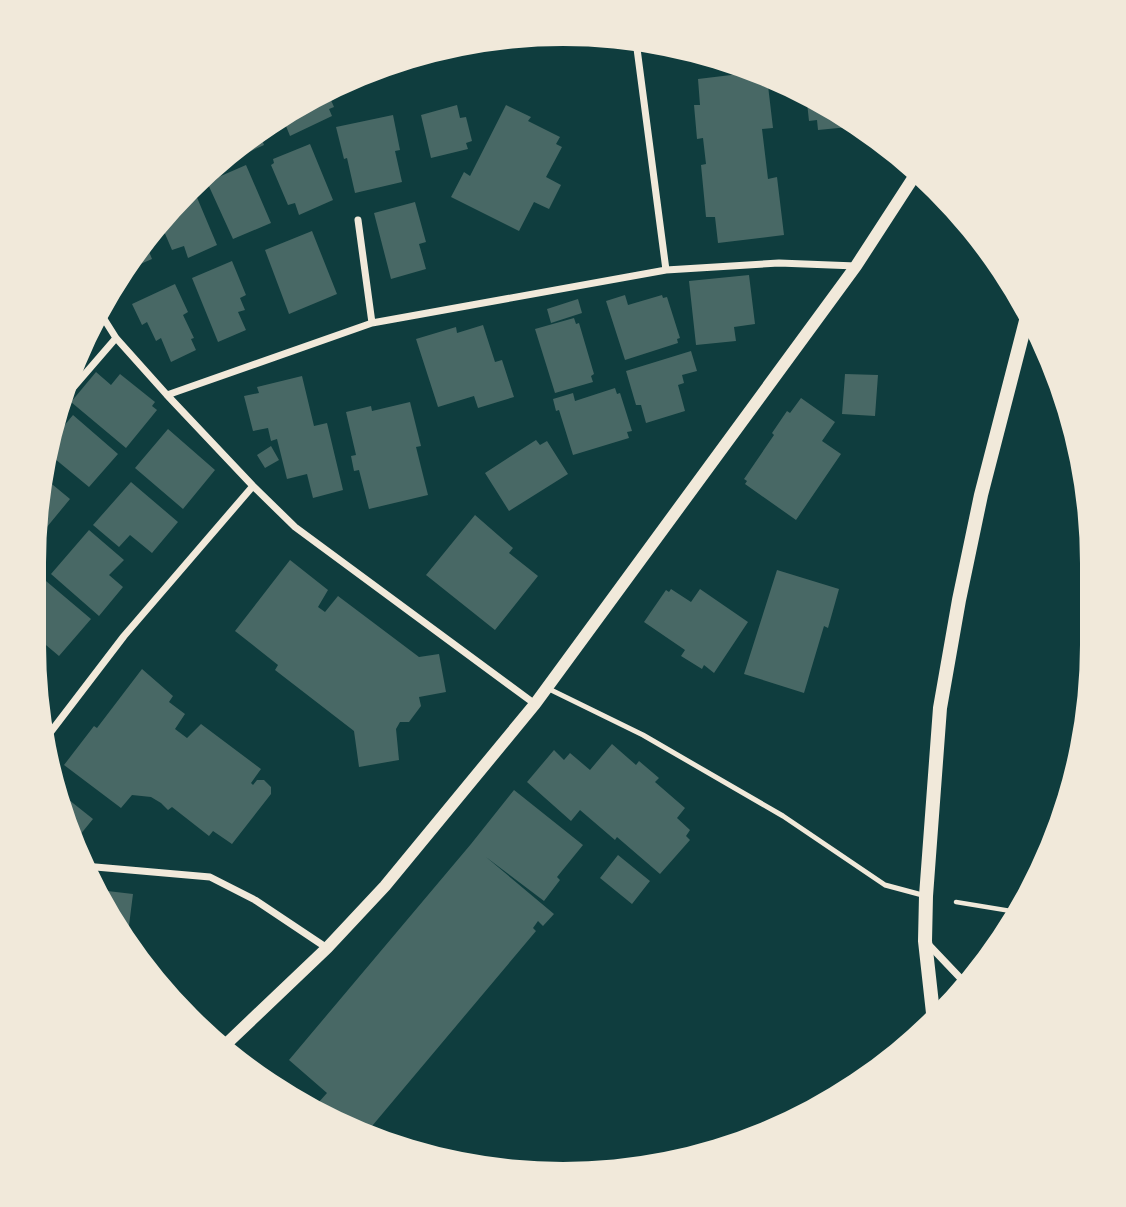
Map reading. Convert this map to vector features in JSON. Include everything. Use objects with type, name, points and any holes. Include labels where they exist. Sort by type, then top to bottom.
[{"type":"main road","points":[[932,1007],[925,941],[926,896],[940,708],[981,495],[1024,328]]},
{"type":"street","points":[[637,51],[666,270]]},
{"type":"street","points":[[230,1040],[327,948],[385,886],[535,704],[856,266],[911,181]]},
{"type":"street","points":[[358,220],[372,323]]},
{"type":"street","points":[[167,395],[372,323],[666,270],[779,263],[856,266]]},
{"type":"street","points":[[106,322],[116,338],[167,395],[295,527],[535,704]]},
{"type":"street","points":[[79,381],[116,338]]},
{"type":"street","points":[[53,729],[124,636],[253,486]]},
{"type":"street","points":[[96,867],[210,877],[255,900],[327,948]]},
{"type":"street","points":[[925,941],[959,977]]},
{"type":"lane","points":[[547,688],[643,735],[783,816],[885,885],[926,896]]},
{"type":"path","points":[[926,896],[1007,910]]},
{"type":"building","points":[[734,75],[768,88],[773,128],[762,129],[768,179],[777,177],[784,235],[718,243],[715,217],[706,217],[701,165],[706,164],[703,138],[697,139],[694,105],[700,105],[698,79]]},
{"type":"building","points":[[331,101],[334,107],[329,109],[332,116],[290,136],[286,126]]},
{"type":"building","points":[[457,105],[460,118],[466,117],[472,141],[466,143],[468,149],[431,158],[421,115]]},
{"type":"building","points":[[506,105],[531,117],[528,121],[560,137],[556,144],[562,147],[546,177],[561,185],[549,209],[534,202],[519,231],[451,197],[464,172],[470,176]]},
{"type":"building","points":[[808,107],[842,128],[818,130],[817,120],[809,121]]},
{"type":"building","points":[[393,115],[400,150],[395,151],[402,182],[355,193],[336,127]]},
{"type":"building","points":[[263,142],[264,145],[247,153]]},
{"type":"building","points":[[310,144],[333,200],[299,215],[295,203],[288,205],[271,165],[274,163],[273,159]]},
{"type":"building","points":[[246,165],[271,223],[233,239],[209,186],[219,177]]},
{"type":"building","points":[[197,197],[217,245],[188,258],[184,246],[172,250],[165,233]]},
{"type":"building","points":[[415,202],[426,242],[419,244],[426,269],[391,279],[374,213]]},
{"type":"building","points":[[312,231],[337,294],[289,314],[265,250]]},
{"type":"building","points":[[149,252],[152,259],[141,264]]},
{"type":"building","points":[[232,261],[246,295],[240,298],[245,310],[238,312],[246,330],[218,342],[192,278]]},
{"type":"building","points":[[749,275],[755,324],[734,327],[736,341],[696,345],[689,281]]},
{"type":"building","points":[[175,284],[188,312],[183,315],[194,338],[191,339],[196,350],[171,362],[161,338],[156,341],[147,322],[142,325],[132,304]]},
{"type":"building","points":[[625,295],[628,305],[662,295],[663,298],[667,297],[680,338],[677,339],[678,343],[625,360],[606,301]]},
{"type":"building","points":[[578,299],[582,313],[551,323],[547,309]]},
{"type":"building","points":[[574,318],[576,324],[579,323],[594,374],[591,376],[593,382],[555,393],[535,329]]},
{"type":"building","points":[[483,325],[495,362],[502,360],[514,397],[478,408],[474,396],[438,407],[416,339],[456,327],[457,333]]},
{"type":"building","points":[[691,351],[697,371],[682,375],[684,383],[678,385],[685,411],[646,423],[641,405],[636,405],[626,371]]},
{"type":"building","points":[[96,372],[111,385],[120,374],[155,402],[152,406],[157,410],[126,448],[72,401]]},
{"type":"building","points":[[845,374],[878,375],[875,416],[842,414]]},
{"type":"building","points":[[302,376],[314,426],[327,423],[343,490],[313,498],[307,474],[287,479],[277,439],[271,441],[268,428],[253,431],[244,396],[259,393],[257,387]]},
{"type":"building","points":[[615,388],[617,394],[620,393],[632,431],[627,432],[629,438],[573,455],[553,399],[573,393],[575,401]]},
{"type":"building","points":[[801,398],[835,422],[822,441],[841,454],[796,520],[745,484],[747,481],[744,479],[787,411],[790,413]]},
{"type":"building","points":[[410,402],[421,446],[416,447],[428,495],[369,509],[359,470],[354,471],[351,456],[356,455],[346,412],[371,406],[372,411]]},
{"type":"building","points":[[73,415],[118,454],[89,487],[56,459],[64,426]]},
{"type":"building","points":[[168,429],[215,470],[183,509],[135,468]]},
{"type":"building","points":[[536,440],[540,445],[547,441],[568,474],[509,511],[485,473]]},
{"type":"building","points":[[271,446],[279,460],[265,468],[257,455]]},
{"type":"building","points":[[131,482],[178,522],[152,553],[130,535],[119,547],[93,525]]},
{"type":"building","points":[[52,484],[70,499],[47,527]]},
{"type":"building","points":[[475,515],[513,548],[509,553],[538,576],[495,630],[426,575]]},
{"type":"building","points":[[89,530],[124,560],[109,575],[123,587],[99,616],[51,574]]},
{"type":"building","points":[[290,560],[328,590],[318,607],[325,612],[338,596],[419,657],[439,654],[446,692],[419,697],[421,706],[409,722],[400,722],[396,729],[399,760],[359,767],[354,731],[275,670],[278,665],[235,631]]},
{"type":"building","points":[[777,570],[839,589],[828,628],[824,626],[804,693],[744,674]]},
{"type":"building","points":[[46,581],[91,619],[59,656],[46,645]]},
{"type":"building","points":[[671,589],[691,602],[700,589],[748,622],[714,673],[704,665],[702,669],[681,656],[685,650],[644,622],[666,590],[669,592]]},
{"type":"building","points":[[142,669],[173,696],[169,702],[185,714],[175,729],[187,738],[201,724],[261,769],[251,783],[253,785],[257,780],[264,780],[271,787],[271,794],[232,844],[213,831],[209,836],[172,807],[168,810],[151,797],[132,795],[121,808],[64,765],[94,726],[97,728]]},
{"type":"building","points":[[612,744],[636,765],[639,761],[659,778],[655,782],[685,808],[677,818],[690,830],[686,836],[690,840],[660,874],[580,810],[571,821],[527,782],[554,750],[564,760],[570,753],[590,770]]},
{"type":"building","points":[[514,790],[583,845],[557,877],[560,880],[544,901],[486,857],[554,914],[543,926],[538,921],[533,928],[536,931],[373,1125],[320,1101],[327,1093],[289,1060]]},
{"type":"building","points":[[70,801],[93,819],[82,833]]},
{"type":"building","points":[[618,855],[650,881],[632,904],[600,878]]},
{"type":"building","points":[[109,891],[133,894],[129,926]]}]
